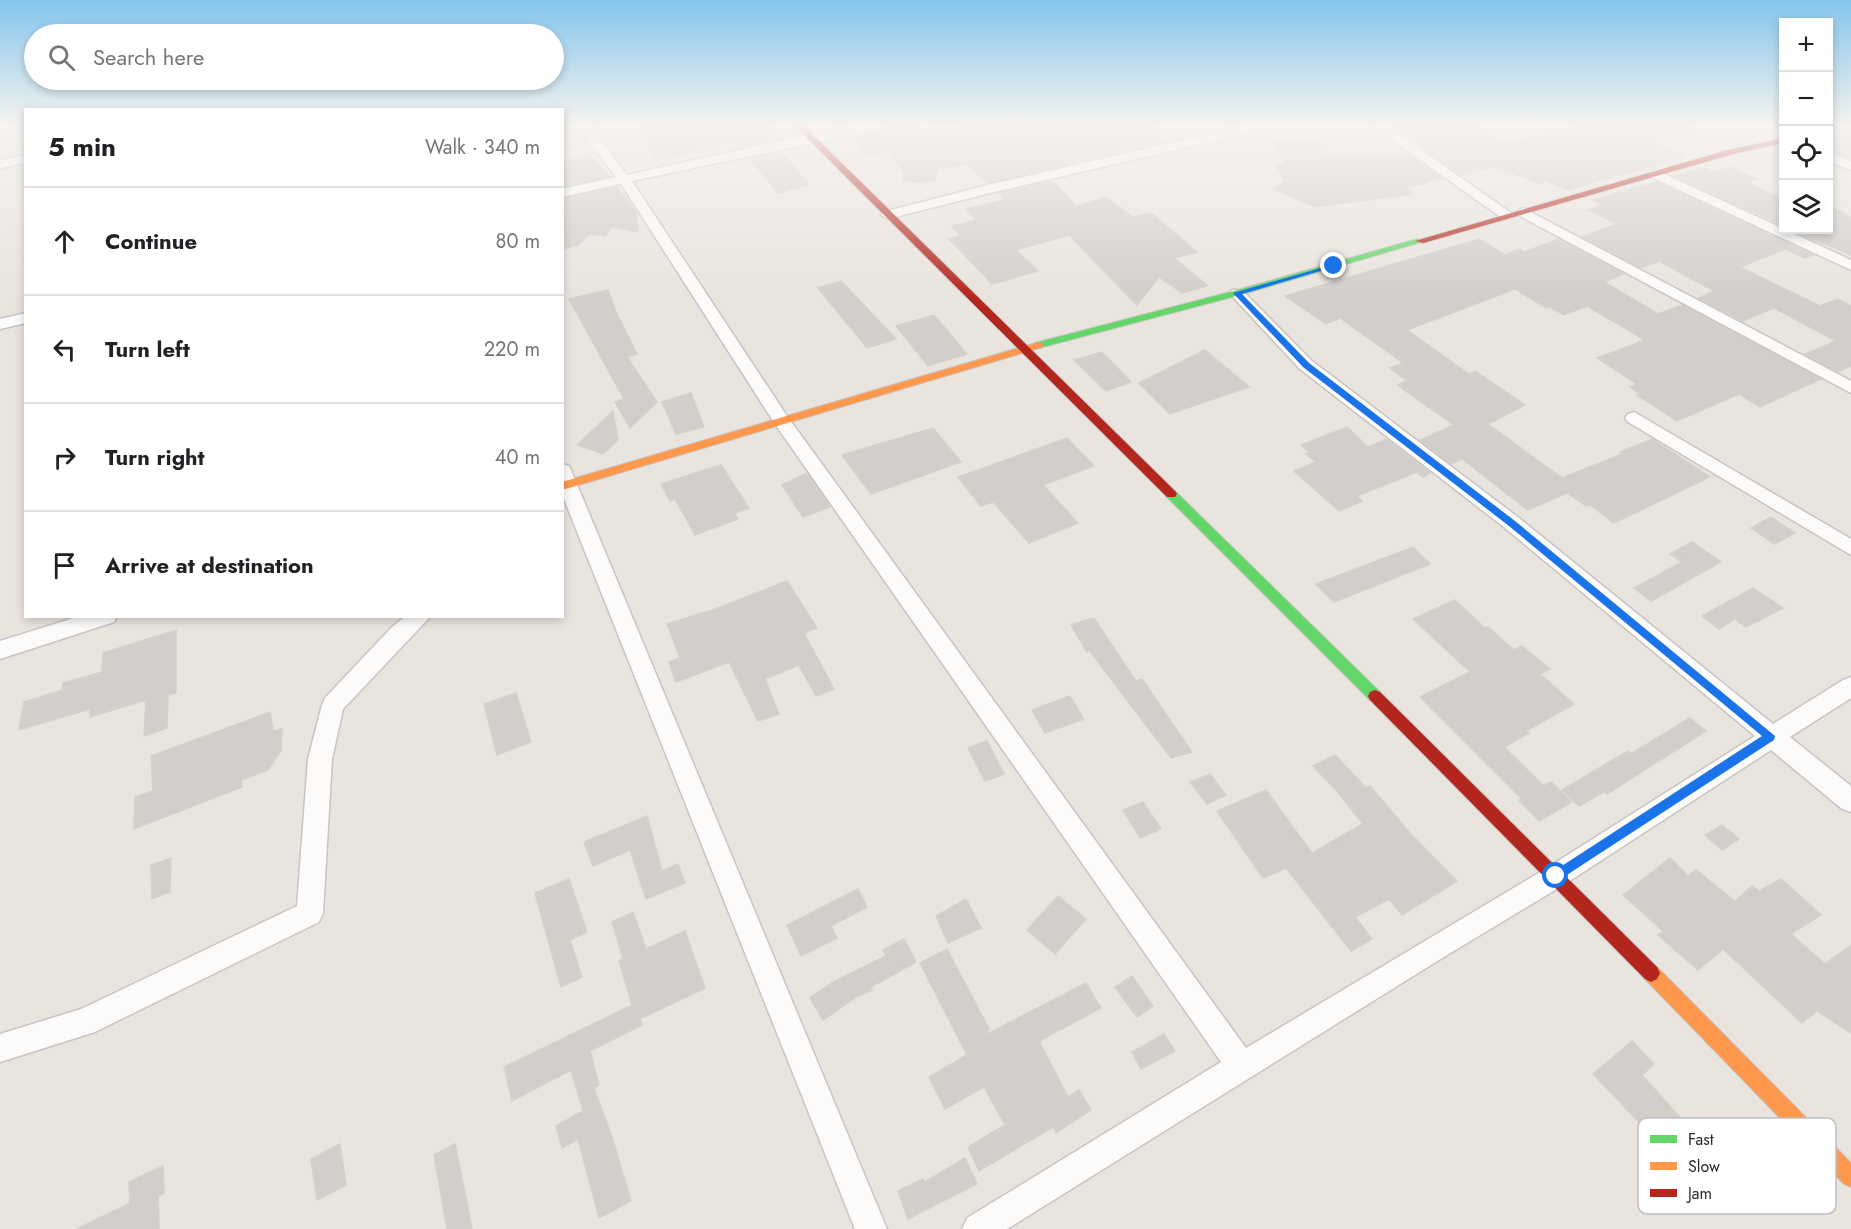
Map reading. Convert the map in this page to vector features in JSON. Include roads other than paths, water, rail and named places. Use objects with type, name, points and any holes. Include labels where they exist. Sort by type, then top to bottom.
[{"type":"street","points":[[564,193],[609,182]]},
{"type":"street","points":[[626,182],[781,420],[1242,1067]]},
{"type":"street","points":[[855,182],[1556,876],[1793,1118]]},
{"type":"street","points":[[888,215],[1017,182]]},
{"type":"street","points":[[1460,182],[1507,215]]},
{"type":"street","points":[[871,1229],[564,483],[1023,349],[1237,293],[1627,182]]},
{"type":"street","points":[[1674,182],[1851,266]]},
{"type":"street","points":[[1523,212],[1851,388]]},
{"type":"street","points":[[1237,293],[1306,365],[1512,524],[1851,801]]},
{"type":"street","points":[[0,324],[24,318]]},
{"type":"street","points":[[1634,418],[1851,548]]},
{"type":"street","points":[[0,650],[101,618]]},
{"type":"street","points":[[0,1048],[85,1022],[310,913],[320,759],[333,705],[400,633],[419,618]]},
{"type":"street","points":[[978,1229],[1429,951],[1556,876],[1770,736],[1851,686]]},
{"type":"street","points":[[1836,1162],[1851,1177]]}]
